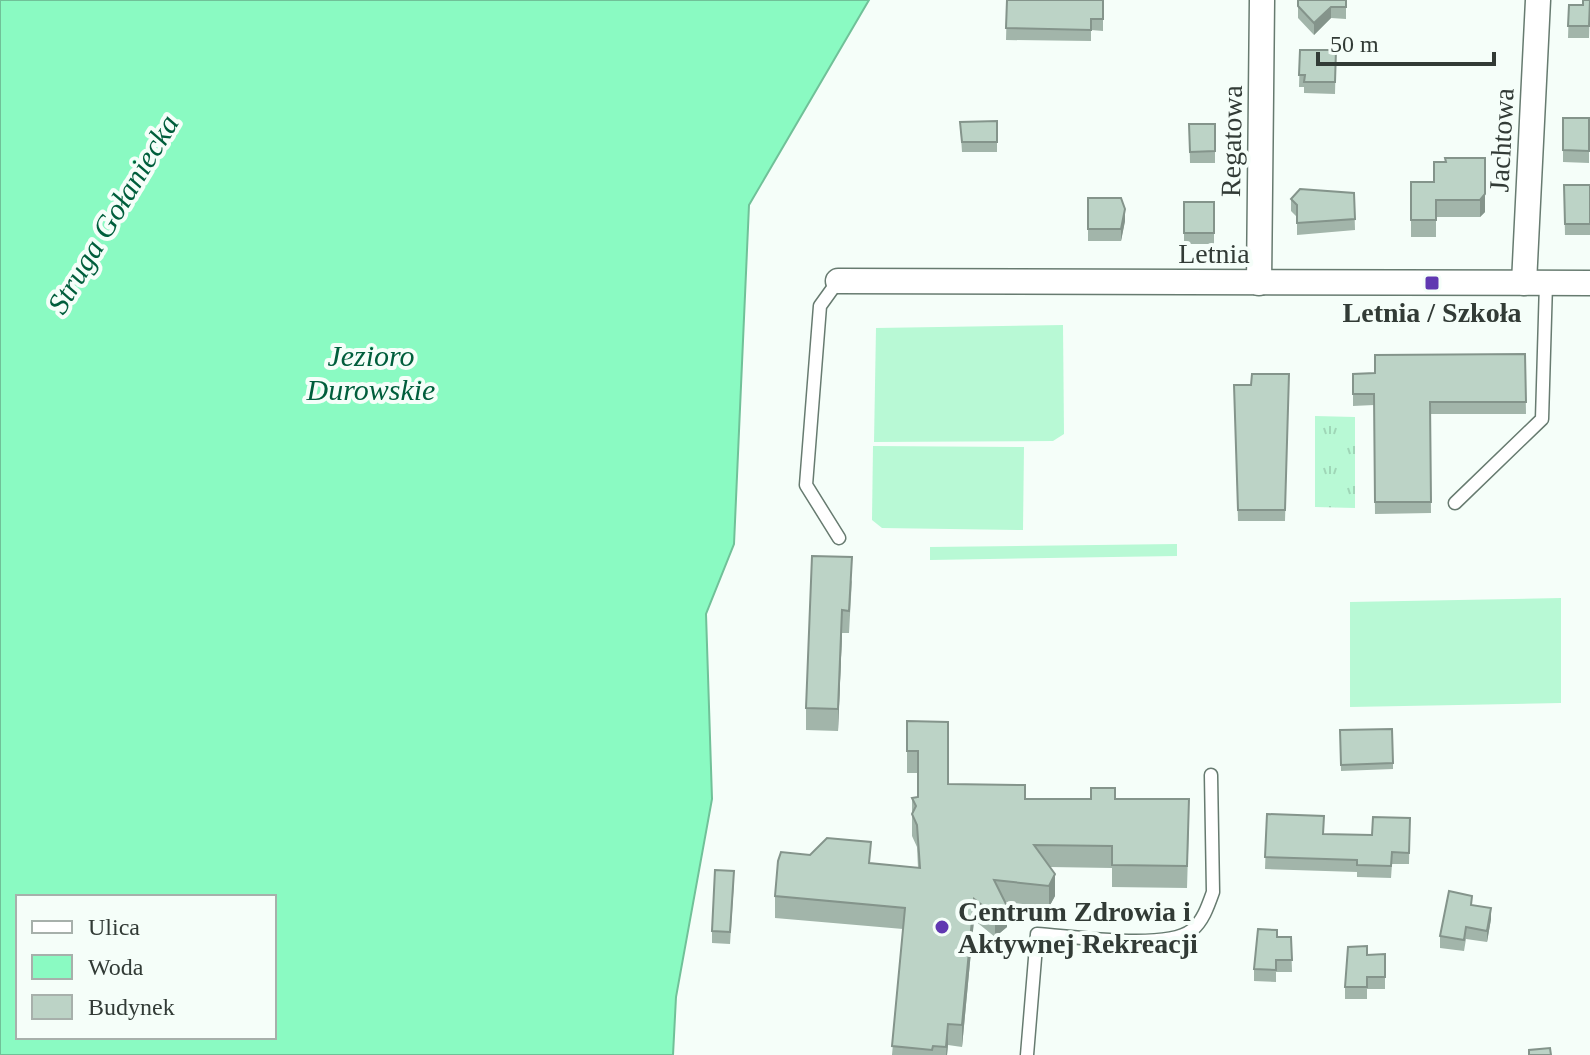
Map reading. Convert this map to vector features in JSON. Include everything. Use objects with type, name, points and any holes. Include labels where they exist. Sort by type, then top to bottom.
[{"type":"street","name":"Regatowa","points":[[1259,283],[1262,0]]},
{"type":"street","name":"Jachtowa","points":[[1535,283],[1538,0]]},
{"type":"street","name":"Letnia","points":[[838,281],[1590,283]]},
{"type":"lane","points":[[838,281],[820,306],[806,485],[839,538]]},
{"type":"lane","points":[[1455,503],[1542,419],[1535,283]]},
{"type":"lane","points":[[1027,1055],[1037,934],[1164,940],[1191,931],[1207,910],[1213,892],[1211,775]]},
{"type":"green space","points":[[1063,325],[1064,434],[1053,441],[874,442],[876,328]]},
{"type":"green space","points":[[1315,416],[1355,417],[1355,508],[1315,507]]},
{"type":"green space","points":[[873,446],[1024,447],[1023,530],[882,528],[872,520]]},
{"type":"green space","points":[[1177,544],[1177,556],[930,560],[930,547]]},
{"type":"green space","points":[[1561,598],[1561,703],[1350,707],[1350,602]]},
{"type":"water","name":"Jezioro Durowskie","points":[[0,0],[869,0],[749,205],[734,544],[706,614],[712,799],[676,997],[673,1055],[0,1055]]},
{"type":"building","points":[[1007,0],[1103,0],[1103,19],[1091,19],[1091,30],[1006,28]]},
{"type":"building","points":[[1298,0],[1346,0],[1346,7],[1331,7],[1314,23],[1298,6]]},
{"type":"building","points":[[1583,0],[1590,0],[1589,26],[1568,26],[1569,5],[1583,5]]},
{"type":"building","points":[[1300,50],[1336,50],[1335,82],[1304,82],[1305,75],[1299,75]]},
{"type":"building","points":[[1563,118],[1589,118],[1589,151],[1563,150]]},
{"type":"building","points":[[997,121],[997,142],[962,142],[960,122]]},
{"type":"building","points":[[1189,124],[1215,124],[1215,151],[1190,152]]},
{"type":"building","points":[[1445,158],[1485,158],[1485,194],[1480,200],[1436,200],[1436,220],[1411,220],[1411,182],[1434,182],[1434,162],[1446,162]]},
{"type":"building","points":[[1564,185],[1590,185],[1590,224],[1565,224]]},
{"type":"building","points":[[1300,189],[1354,193],[1355,219],[1297,223],[1297,205],[1291,199]]},
{"type":"building","points":[[1088,198],[1121,198],[1125,209],[1121,229],[1088,229]]},
{"type":"building","points":[[1184,202],[1214,202],[1214,233],[1184,233]]},
{"type":"building","points":[[1525,354],[1526,402],[1430,402],[1431,502],[1375,502],[1374,394],[1353,394],[1353,374],[1375,373],[1375,355]]},
{"type":"building","points":[[1252,374],[1289,374],[1285,510],[1238,510],[1234,385],[1251,385]]},
{"type":"building","points":[[812,556],[852,557],[849,611],[842,610],[838,709],[806,708]]},
{"type":"building","name":"Centrum Zdrowia i Aktywnej Rekreacji","points":[[907,721],[948,722],[948,784],[1025,785],[1025,799],[1091,799],[1091,788],[1115,788],[1115,799],[1189,799],[1187,866],[1112,865],[1112,846],[1034,845],[1055,874],[1049,886],[994,880],[1007,906],[995,915],[974,899],[962,1025],[948,1024],[946,1047],[933,1046],[932,1050],[892,1046],[905,908],[775,896],[781,852],[810,855],[827,838],[871,842],[869,863],[920,868],[917,825],[912,814],[916,806],[912,798],[918,797],[918,751],[907,751]]},
{"type":"building","points":[[1392,729],[1393,763],[1341,765],[1340,730]]},
{"type":"building","points":[[1267,814],[1324,816],[1323,834],[1372,835],[1373,817],[1410,818],[1409,853],[1392,852],[1391,866],[1357,865],[1357,860],[1265,857]]},
{"type":"building","points":[[715,870],[734,871],[730,932],[712,931]]},
{"type":"building","points":[[1449,891],[1472,896],[1471,905],[1491,908],[1487,931],[1466,927],[1464,940],[1440,936]]},
{"type":"building","points":[[1258,929],[1277,930],[1277,937],[1291,937],[1292,960],[1276,960],[1276,970],[1254,969]]},
{"type":"building","points":[[1367,946],[1367,955],[1385,954],[1385,977],[1367,977],[1367,987],[1345,987],[1348,947]]},
{"type":"building","points":[[1550,1048],[1551,1055],[1529,1055],[1529,1050]]},
{"type":"place","name":"Letnia / Szkoła","points":[[1432,283]]},
{"type":"place","name":"Centrum Zdrowia i Aktywnej Rekreacji","points":[[942,927]]},
{"type":"water label","name":"Struga Gołaniecka","points":[[113,214]]}]
